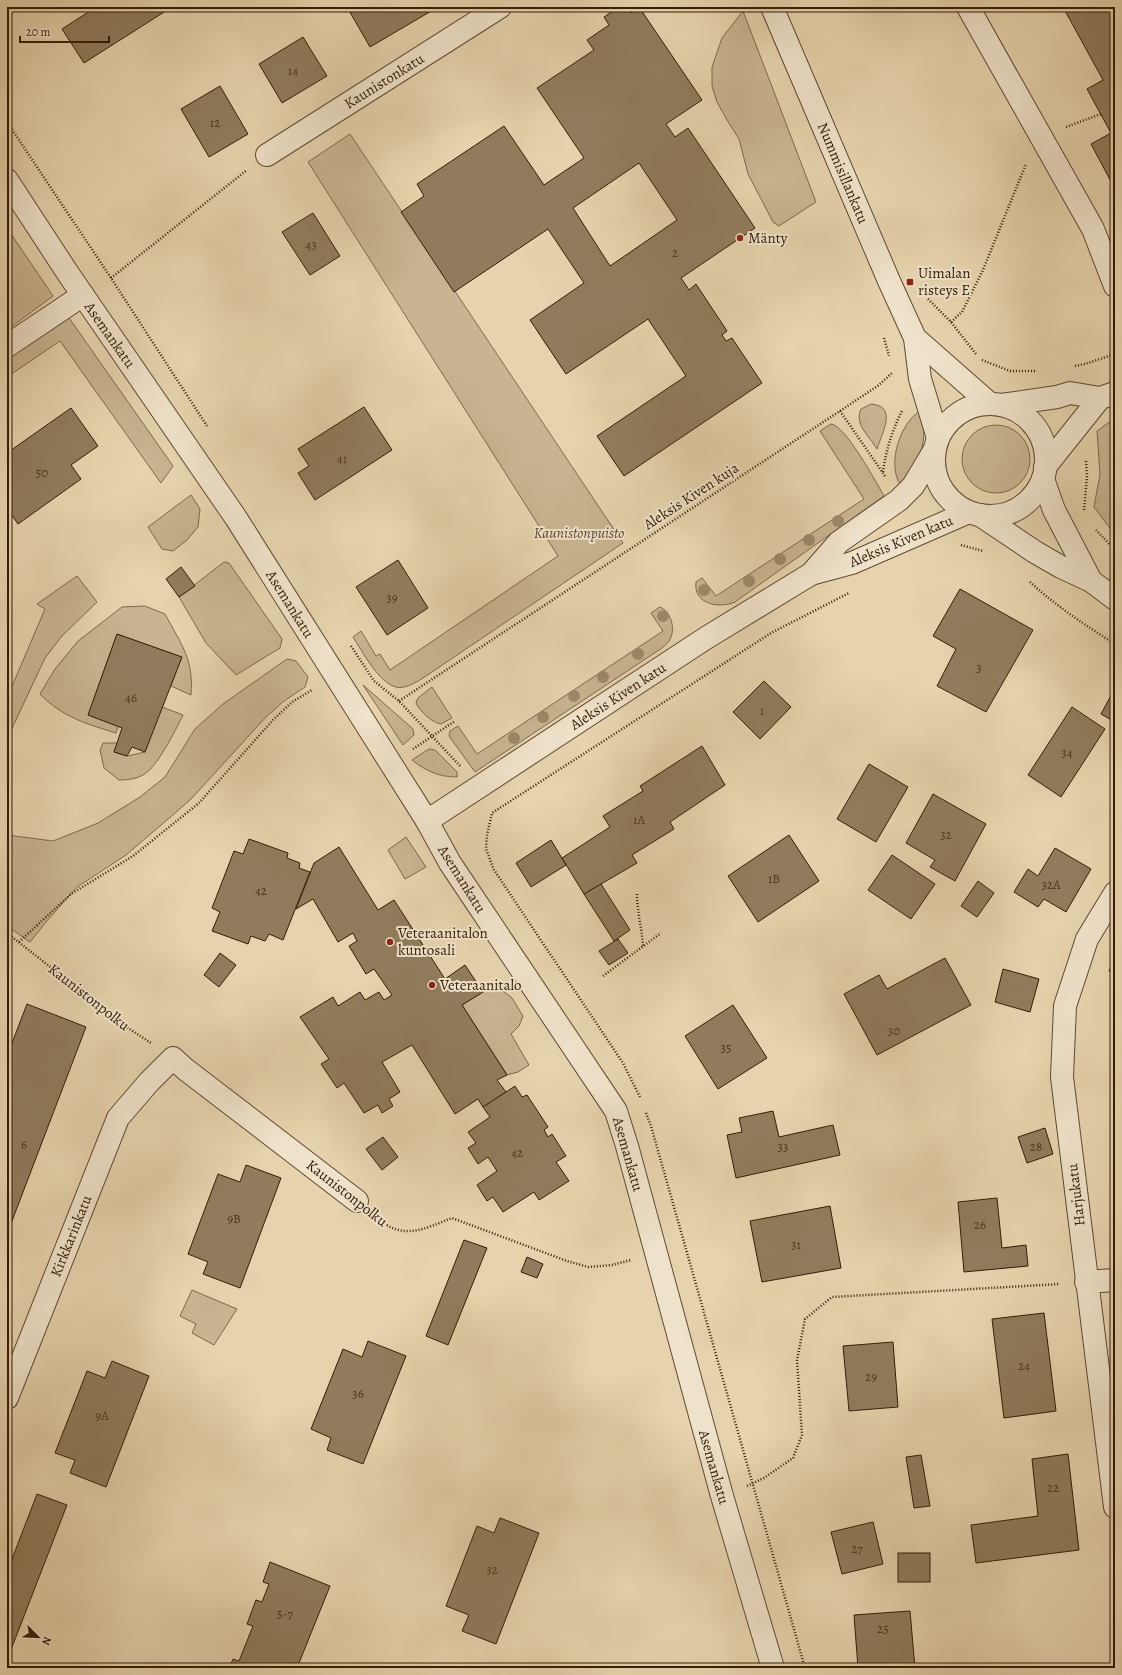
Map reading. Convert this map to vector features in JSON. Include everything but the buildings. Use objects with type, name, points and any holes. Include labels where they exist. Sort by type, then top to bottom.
[{"type":"street","name":"Kaunistonkatu","points":[[267,155],[500,7]]},
{"type":"street","name":"Nummisillankatu","points":[[772,7],[889,281],[915,338],[920,379],[936,444]]},
{"type":"street","points":[[968,7],[1093,229],[1115,286]]},
{"type":"street","name":"Asemankatu","points":[[7,180],[83,295],[236,518],[427,821],[454,869],[616,1111],[627,1146],[722,1496],[773,1668]]},
{"type":"street","points":[[7,346],[83,295]]},
{"type":"street","name":"Nummisillankatu","points":[[915,338],[995,404]]},
{"type":"street","points":[[1107,395],[1070,393],[1057,397],[973,406],[958,413],[946,424],[936,444],[934,470],[940,488],[953,502],[1061,567],[1091,581],[1115,599]]},
{"type":"street","points":[[974,514],[995,516],[1011,512],[1024,504],[1035,493],[1044,473],[1107,395]]},
{"type":"street","points":[[995,404],[1017,410],[1030,421],[1040,434],[1045,450],[1044,473],[1054,510],[1091,581]]},
{"type":"street","name":"Aleksis Kiven katu","points":[[427,821],[706,638],[810,574],[839,542],[899,500],[913,486],[936,444]]},
{"type":"street","name":"Aleksis Kiven katu","points":[[810,574],[852,563],[974,514]]},
{"type":"street","name":"Harjukatu","points":[[1115,893],[1087,940],[1065,1006],[1062,1077],[1086,1282],[1115,1507]]},
{"type":"street","name":"Kirkkarinkatu","points":[[7,1398],[118,1118],[149,1082],[173,1058]]},
{"type":"street","name":"Kaunistonpolku","points":[[173,1058],[185,1069],[357,1201]]},
{"type":"street","points":[[1086,1282],[1115,1280]]},
{"type":"path","points":[[951,322],[962,312],[983,270],[1028,160],[1042,136],[1101,114]]},
{"type":"path","points":[[7,122],[211,432]]},
{"type":"path","points":[[111,278],[267,155]]},
{"type":"path","points":[[1071,366],[1085,364],[1115,354]]},
{"type":"path","points":[[979,359],[1010,371],[1043,371]]},
{"type":"path","name":"Aleksis Kiven kuja","points":[[400,701],[879,385],[893,372]]},
{"type":"path","points":[[883,472],[886,452],[892,430],[905,407]]},
{"type":"path","points":[[954,545],[965,546],[987,552]]},
{"type":"path","points":[[1027,579],[1049,600],[1115,644]]},
{"type":"path","points":[[641,1099],[623,1063],[494,870],[486,849],[487,835],[492,813],[771,633],[852,591]]},
{"type":"path","points":[[350,646],[374,681],[400,701],[433,735],[467,774],[492,813]]},
{"type":"path","points":[[19,942],[72,894],[133,856],[199,803],[273,720],[292,702],[318,687]]},
{"type":"path","points":[[391,764],[455,721]]},
{"type":"path","points":[[637,894],[637,911],[642,933],[643,946]]},
{"type":"path","name":"Kaunistonpolku","points":[[7,933],[128,1028],[173,1058]]},
{"type":"path","points":[[603,976],[661,933]]},
{"type":"path","points":[[646,1112],[652,1126],[805,1668]]},
{"type":"path","name":"Kaunistonpolku","points":[[357,1201],[387,1226],[402,1231],[416,1232],[452,1218],[567,1261],[588,1267],[612,1265],[656,1254],[685,1244]]},
{"type":"path","points":[[722,1496],[753,1484],[793,1458],[802,1436],[797,1360],[805,1319],[832,1297],[1086,1282]]},
{"type":"green space","points":[[743,11],[816,202],[779,226],[773,222],[748,174],[739,139],[717,102],[712,86],[712,67],[722,38]]},
{"type":"green space","name":"Kaunistonpuisto","points":[[350,134],[623,543],[420,680],[405,687],[396,687],[383,679],[366,658],[353,637],[361,631],[376,656],[380,654],[390,670],[558,556],[308,162]]},
{"type":"green space","points":[[7,228],[53,296],[7,330]]},
{"type":"green space","points":[[67,315],[173,466],[161,483],[60,341],[7,377],[7,358]]},
{"type":"green space","points":[[871,404],[879,406],[884,410],[886,415],[886,421],[877,449],[863,430],[859,420],[861,409]]},
{"type":"green space","points":[[920,411],[924,432],[921,450],[913,468],[900,484],[896,476],[895,466],[895,455],[898,444],[901,434],[907,425]]},
{"type":"green space","points":[[1115,418],[1115,535],[1094,507],[1100,474],[1097,431]]},
{"type":"green space","points":[[831,424],[837,427],[852,444],[884,496],[735,602],[715,605],[703,600],[696,589],[696,582],[702,578],[716,596],[864,499],[820,431]]},
{"type":"green space","points":[[996,425],[1009,428],[1020,435],[1027,446],[1030,459],[1027,472],[1020,483],[1009,490],[996,493],[983,490],[972,483],[965,472],[962,459],[965,446],[972,435],[983,428]]},
{"type":"green space","points":[[191,495],[200,509],[198,527],[187,540],[173,551],[162,549],[148,527]]},
{"type":"green space","points":[[224,562],[229,563],[282,639],[280,648],[236,675],[206,643],[179,597]]},
{"type":"green space","points":[[77,576],[97,602],[62,636],[45,658],[7,739],[7,698],[45,609],[37,604]]},
{"type":"green space","points":[[145,606],[165,614],[181,643],[190,671],[191,695],[171,686],[181,657],[117,634],[88,715],[118,726],[116,733],[75,719],[57,709],[40,694],[55,669],[78,641],[122,607]]},
{"type":"green space","points":[[660,607],[664,609],[672,622],[671,637],[662,648],[475,772],[449,736],[450,731],[458,726],[477,754],[663,631],[651,613]]},
{"type":"green space","points":[[287,659],[296,661],[308,677],[305,687],[284,701],[266,717],[191,799],[126,855],[77,887],[30,942],[7,926],[7,835],[53,841],[98,823],[140,797],[165,777],[195,729],[223,704]]},
{"type":"green space","points":[[363,685],[413,729],[414,735],[403,745]]},
{"type":"green space","points":[[432,687],[452,718],[441,724],[427,716],[420,710],[416,703],[418,698]]},
{"type":"green space","points":[[162,707],[183,715],[166,748],[154,765],[143,775],[131,779],[119,780],[104,768],[100,750],[103,743],[117,743],[114,752],[127,756],[145,752]]},
{"type":"green space","points":[[429,749],[435,750],[457,772],[457,777],[433,773],[412,760]]},
{"type":"green space","points":[[406,837],[426,867],[405,879],[388,850]]},
{"type":"green space","points":[[498,987],[512,998],[523,1016],[519,1026],[511,1034],[529,1065],[518,1072],[507,1075],[462,1005],[483,992]]},
{"type":"green space","points":[[192,1290],[237,1309],[214,1345],[192,1333],[196,1324],[180,1316]]},
{"type":"place","name":"Mänty","points":[[740,238]]},
{"type":"place","name":"Uimalan risteys E","points":[[910,282]]},
{"type":"place","name":"Veteraanitalon kuntosali","points":[[390,942]]},
{"type":"place","name":"Veteraanitalo","points":[[432,985]]}]
